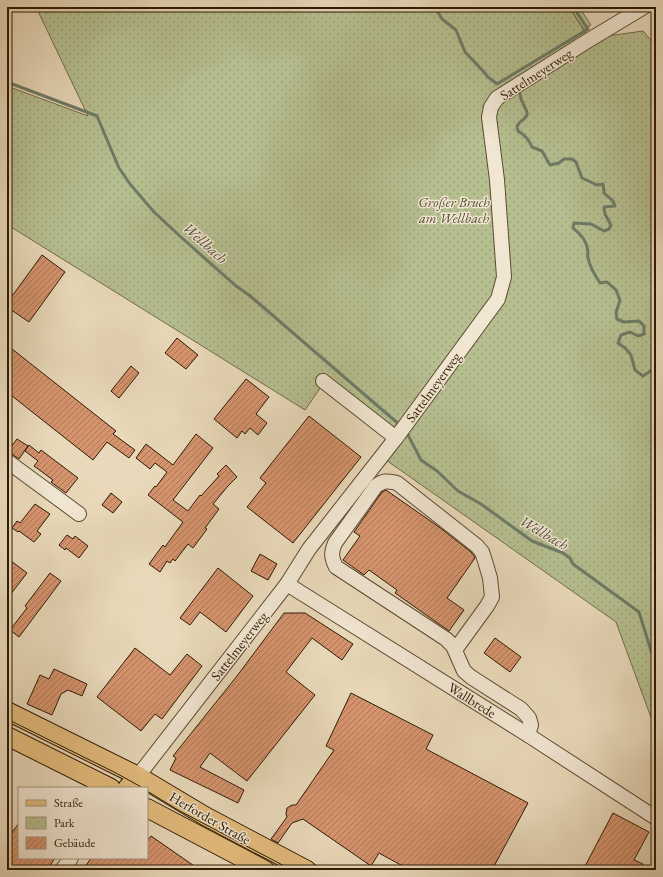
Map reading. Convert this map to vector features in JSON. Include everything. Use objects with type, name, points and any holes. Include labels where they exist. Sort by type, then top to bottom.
[{"type":"main road","name":"Herforder Straße","points":[[7,711],[143,787]]},
{"type":"main road","points":[[7,736],[108,787]]},
{"type":"main road","name":"Herforder Straße","points":[[148,789],[205,816],[307,870]]},
{"type":"main road","name":"Herforder Straße","points":[[148,809],[265,870]]},
{"type":"street","name":"Sattelmeyerweg","points":[[132,782],[287,584],[309,549],[396,438],[498,300],[504,277],[497,180],[489,117],[491,107],[497,98],[644,7]]},
{"type":"street","points":[[323,381],[396,438]]},
{"type":"street","points":[[7,461],[79,514]]},
{"type":"street","points":[[455,650],[492,597],[490,578],[482,552],[477,546],[397,483],[388,481],[381,482],[376,486],[335,543],[332,551],[332,559],[336,567],[446,639],[455,650],[464,671],[521,709],[529,718],[531,725],[528,735]]},
{"type":"street","name":"Wallbrede","points":[[287,584],[528,735],[656,818]]},
{"type":"street","points":[[62,870],[70,859]]},
{"type":"green space","name":"Großer Bruch am Wellbach","points":[[36,7],[569,7],[593,45],[607,36],[643,31],[656,46],[656,731],[616,622],[386,460],[389,437],[321,387],[305,410],[11,227],[9,231],[7,230],[7,86],[88,116]]},
{"type":"green space","points":[[569,7],[579,7],[591,25],[584,29]]},
{"type":"building","points":[[42,255],[65,272],[29,322],[7,307],[7,303]]},
{"type":"building","points":[[177,338],[198,355],[186,369],[165,353]]},
{"type":"building","points":[[7,345],[116,431],[113,434],[135,450],[129,458],[107,442],[93,460],[7,392]]},
{"type":"building","points":[[131,366],[139,373],[119,398],[111,391]]},
{"type":"building","points":[[246,379],[269,397],[256,414],[267,423],[258,435],[250,428],[245,434],[242,431],[237,438],[214,419]]},
{"type":"building","points":[[309,416],[361,457],[293,543],[247,507],[266,483],[260,478]]},
{"type":"building","points":[[196,434],[213,448],[173,500],[188,511],[200,495],[201,496],[219,476],[217,474],[226,465],[237,477],[213,504],[219,509],[193,548],[188,544],[175,561],[173,559],[170,563],[167,561],[160,572],[149,564],[163,545],[165,547],[183,522],[148,495],[167,472],[155,463],[150,469],[136,458],[146,444],[173,465]]},
{"type":"building","points":[[17,439],[28,446],[19,459],[8,451]]},
{"type":"building","points":[[29,445],[39,453],[41,450],[78,478],[66,493],[51,482],[53,480],[34,466],[38,461],[25,451]]},
{"type":"building","points":[[386,490],[439,527],[471,552],[475,558],[447,598],[464,610],[449,631],[395,593],[397,590],[369,570],[364,575],[343,560],[360,536],[354,532],[382,492]]},
{"type":"building","points":[[111,493],[122,502],[113,513],[102,505]]},
{"type":"building","points":[[35,504],[50,514],[37,531],[41,534],[34,542],[19,531],[18,532],[12,528],[17,521],[20,523]]},
{"type":"building","points":[[67,535],[73,539],[75,536],[88,546],[79,558],[66,548],[65,550],[59,545]]},
{"type":"building","points":[[260,554],[277,564],[268,580],[251,571]]},
{"type":"building","points":[[7,558],[27,573],[7,599]]},
{"type":"building","points":[[218,568],[253,596],[226,632],[200,612],[190,625],[180,618]]},
{"type":"building","points":[[50,573],[61,581],[19,637],[10,630],[27,608],[25,606]]},
{"type":"building","points":[[284,613],[305,613],[353,644],[342,660],[312,638],[286,672],[315,695],[247,781],[210,753],[200,767],[244,790],[238,803],[170,770],[176,758],[173,756],[237,676]]},
{"type":"building","points":[[495,638],[521,657],[510,672],[484,653]]},
{"type":"building","points":[[135,648],[170,675],[187,654],[202,666],[162,719],[155,714],[141,731],[97,697]]},
{"type":"building","points":[[54,669],[87,684],[82,696],[68,690],[61,694],[52,715],[27,704],[40,675],[49,679]]},
{"type":"building","points":[[351,693],[433,735],[426,749],[528,803],[492,870],[410,870],[379,853],[371,866],[303,819],[292,823],[278,843],[271,839],[287,817],[287,808],[292,805],[296,805],[334,750],[326,746]]},
{"type":"building","points":[[613,813],[649,832],[634,860],[643,864],[640,870],[583,870]]},
{"type":"building","points":[[18,824],[18,859],[54,859],[47,870],[7,870],[7,839]]},
{"type":"building","points":[[151,836],[200,870],[83,870],[90,859],[148,859],[148,840]]},
{"type":"waterway","points":[[435,7],[442,19],[456,30],[465,52],[488,77],[497,84],[588,29],[573,7]]},
{"type":"waterway","name":"Wellbach","points":[[7,82],[97,116],[119,168],[130,184],[154,212],[236,286],[249,295],[401,426]]},
{"type":"waterway","points":[[519,88],[521,99],[527,115],[517,126],[518,131],[523,134],[530,142],[532,147],[542,151],[550,165],[559,163],[564,159],[572,159],[576,162],[582,178],[597,185],[603,184],[604,193],[613,201],[615,206],[604,207],[605,214],[611,225],[609,229],[604,231],[591,224],[574,223],[573,228],[585,241],[590,264],[600,283],[607,282],[616,290],[620,300],[616,313],[617,319],[624,322],[639,321],[644,326],[644,334],[638,336],[630,332],[621,335],[618,343],[631,355],[635,370],[643,376],[655,368],[653,362],[656,357]]},
{"type":"waterway","name":"Wellbach","points":[[407,433],[421,460],[437,471],[458,491],[481,504],[532,541],[563,553],[570,558],[573,564],[639,612],[652,654],[656,661]]},
{"type":"tram line","points":[[7,719],[141,787]]},
{"type":"tram line","points":[[148,792],[178,810],[292,870]]}]
